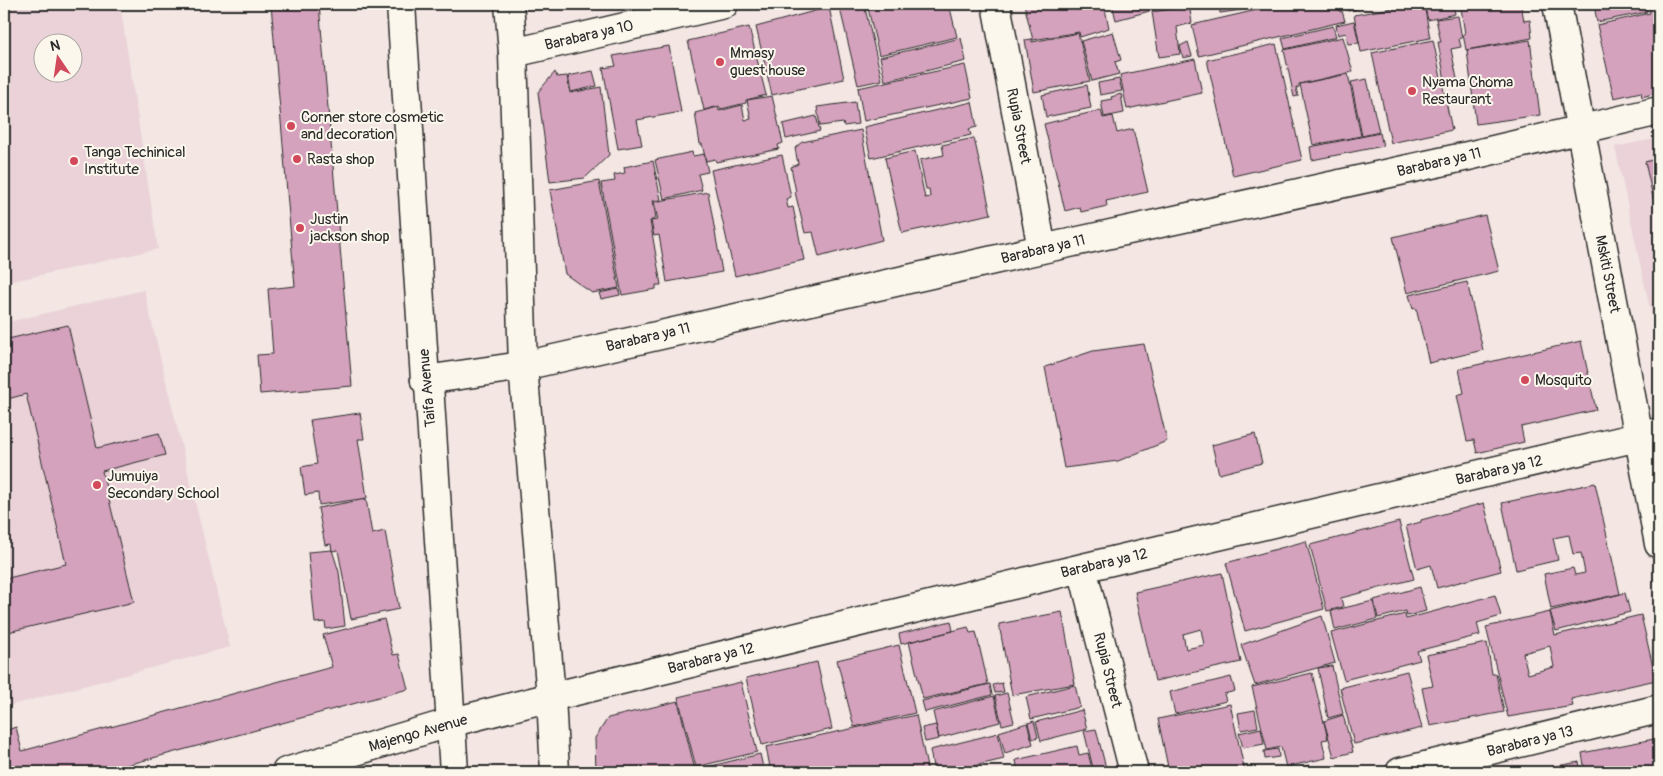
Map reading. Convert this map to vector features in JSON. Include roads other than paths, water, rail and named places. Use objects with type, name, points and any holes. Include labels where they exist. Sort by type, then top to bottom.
[{"type":"street","name":"Taifa Avenue","points":[[401,4],[425,380],[429,385],[449,723],[454,772]]},
{"type":"street","points":[[509,4],[513,53],[523,366],[551,697],[555,772]]},
{"type":"street","name":"Barabara ya 10","points":[[513,53],[724,4]]},
{"type":"street","name":"Rupia Street","points":[[996,4],[1042,249]]},
{"type":"street","name":"Mskiti Street","points":[[1557,4],[1580,128],[1649,435],[1659,544]]},
{"type":"street","name":"Barabara ya 11","points":[[425,380],[523,366],[1042,249],[1468,156],[1580,128],[1659,111]]},
{"type":"street","name":"Barabara ya 12","points":[[551,697],[1082,568],[1649,435]]},
{"type":"street","name":"Rupia Street","points":[[1082,568],[1134,772]]},
{"type":"street","name":"Majengo Avenue","points":[[286,772],[449,723],[551,697]]},
{"type":"street","name":"Barabara ya 13","points":[[1400,772],[1659,709]]},
{"type":"place","name":"Mmasy guest house","points":[[720,62]]},
{"type":"place","name":"Nyama Choma Restaurant","points":[[1412,91]]},
{"type":"place","name":"Corner store cosmetic and decoration","points":[[291,126]]},
{"type":"place","name":"Rasta shop","points":[[297,159]]},
{"type":"place","name":"Tanga Techinical Institute","points":[[74,161]]},
{"type":"place","name":"Justin jackson shop","points":[[300,228]]},
{"type":"place","name":"Mosquito","points":[[1525,380]]},
{"type":"place","name":"Jumuiya Secondary School","points":[[97,485]]}]
